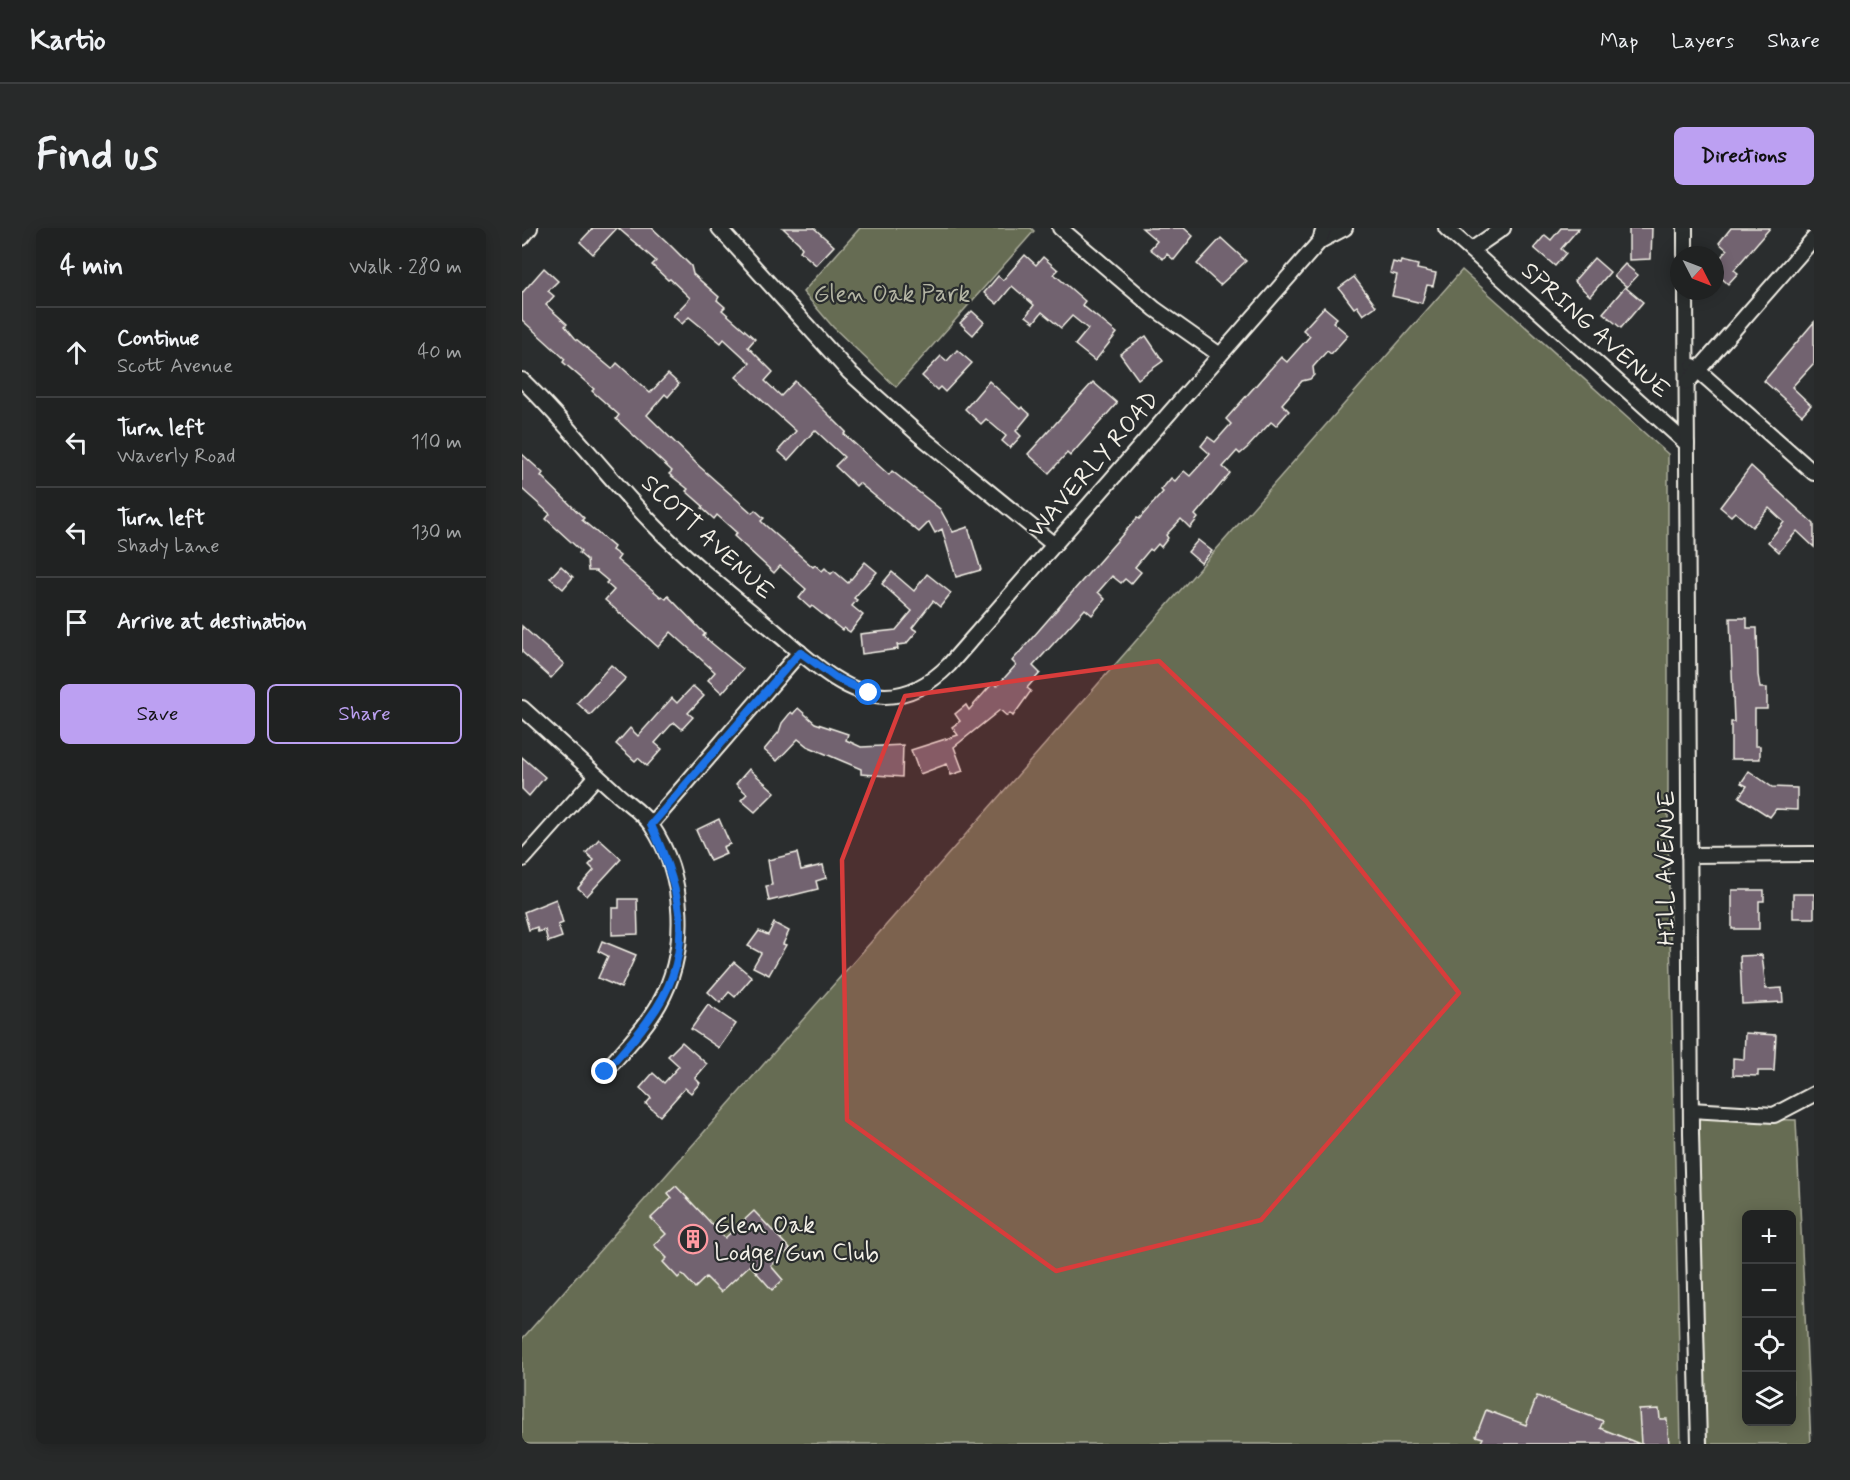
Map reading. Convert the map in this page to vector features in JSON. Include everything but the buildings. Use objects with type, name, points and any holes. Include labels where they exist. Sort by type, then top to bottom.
[{"type":"street","points":[[522,238],[531,228]]},
{"type":"street","points":[[719,228],[849,372],[918,435],[1053,544]]},
{"type":"street","points":[[1060,228],[1155,309],[1220,355]]},
{"type":"street","name":"WAVERLY ROAD","points":[[886,696],[916,688],[940,674],[1220,355],[1322,234],[1345,228]]},
{"type":"street","name":"SPRING AVENUE","points":[[1446,228],[1687,444]]},
{"type":"street","points":[[1470,250],[1503,228]]},
{"type":"street","points":[[1685,228],[1685,246]]},
{"type":"street","points":[[1687,383],[1814,238]]},
{"type":"street","name":"HILL AVENUE","points":[[1686,300],[1691,1110],[1699,1444]]},
{"type":"street","points":[[1687,361],[1814,473]]},
{"type":"street","name":"SCOTT AVENUE","points":[[522,380],[573,432],[652,523],[720,586],[800,652],[853,687],[886,696]]},
{"type":"street","points":[[651,825],[800,652]]},
{"type":"street","points":[[522,708],[651,825],[675,884],[680,908],[677,954],[672,975],[659,1005],[605,1072]]},
{"type":"street","points":[[522,858],[597,776]]},
{"type":"street","points":[[1689,855],[1814,854]]},
{"type":"street","points":[[1691,1110],[1774,1115],[1814,1094]]},
{"type":"highlighted area","points":[[1159,661],[1306,801],[1459,993],[1261,1220],[1056,1271],[847,1120],[842,860],[905,696]]},
{"type":"green space","name":"Glen Oak Park","points":[[860,228],[1031,228],[1034,231],[896,387],[833,327],[803,292]]},
{"type":"green space","points":[[1462,270],[1668,454],[1668,840],[1681,1444],[522,1444],[522,1339]]},
{"type":"green space","points":[[1698,1118],[1796,1120],[1811,1444],[1707,1444],[1701,1385]]},
{"type":"place","name":"Glen Oak Lodge/Gun Club","points":[[693,1239]]},
{"type":"route","points":[[605,1072],[642,1029],[659,1005],[672,975],[677,954],[680,908],[666,858],[651,825],[800,652],[836,678],[869,693]]}]
